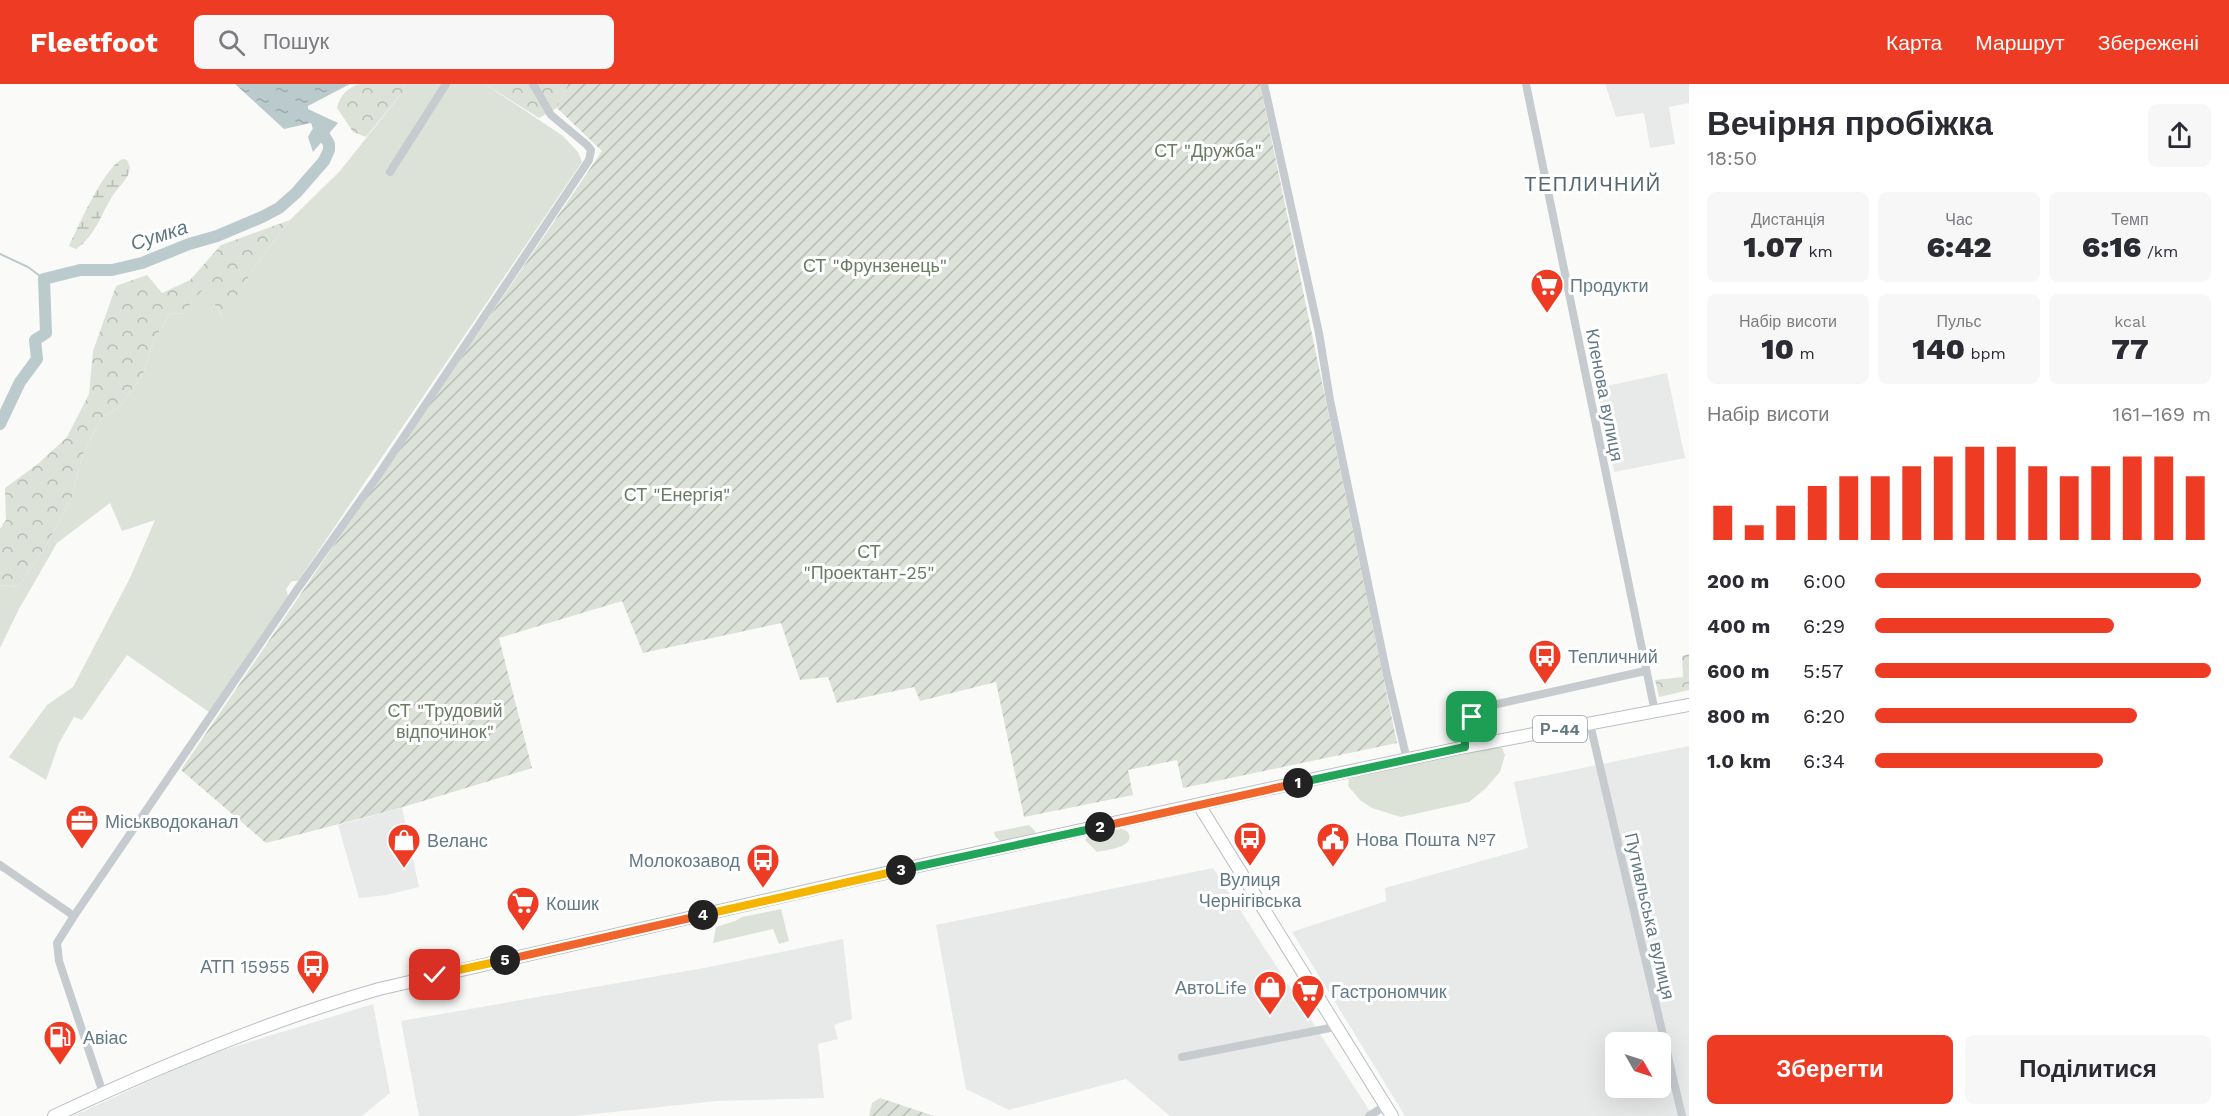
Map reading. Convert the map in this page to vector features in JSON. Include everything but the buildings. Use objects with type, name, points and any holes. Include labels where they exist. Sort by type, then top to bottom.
[{"type":"main road","name":"Р-44","points":[[1199,805],[1465,747],[1689,705]]},
{"type":"main road","points":[[54,1116],[195,1052],[317,1007],[379,988],[1199,805],[1388,1111]]},
{"type":"street","points":[[390,172],[446,84]]},
{"type":"street","points":[[103,1093],[59,961],[57,943],[290,600],[377,477],[589,160],[591,150],[551,115],[533,84]]},
{"type":"street","points":[[1264,84],[1320,333],[1333,412],[1387,675],[1407,760]]},
{"type":"street","name":"Кленова вулиця","points":[[1527,84],[1655,712]]},
{"type":"street","points":[[1465,747],[1465,731],[1476,711],[1485,707],[1645,671]]},
{"type":"street","name":"Путивльська вулиця","points":[[1590,724],[1682,1116]]},
{"type":"street","points":[[0,865],[74,916]]},
{"type":"street","points":[[1182,1058],[1335,1027]]},
{"type":"street","points":[[1369,1116],[1388,1111]]},
{"type":"shaded area","points":[[1605,84],[1689,84],[1689,103],[1669,107],[1675,144],[1650,148],[1644,113],[1616,117]]},
{"type":"shaded area","points":[[1667,373],[1685,458],[1614,472],[1597,388]]},
{"type":"shaded area","points":[[1689,746],[1689,1116],[1405,1116],[1292,932],[1386,901],[1385,888],[1528,848],[1514,782]]},
{"type":"shaded area","points":[[402,808],[419,887],[387,895],[359,898],[338,825]]},
{"type":"shaded area","points":[[1213,868],[1373,1116],[1170,1116],[1126,1079],[1009,1110],[966,1089],[936,925]]},
{"type":"shaded area","points":[[843,939],[852,1019],[834,1025],[838,1039],[818,1044],[824,1098],[717,1101],[575,1116],[419,1116],[401,1021],[709,967]]},
{"type":"shaded area","points":[[373,1004],[390,1093],[362,1116],[73,1116],[204,1056]]},
{"type":"green space","points":[[360,84],[404,84],[405,89],[366,137],[353,132],[337,108],[345,92]]},
{"type":"green space","points":[[404,84],[485,84],[563,136],[578,152],[582,162],[298,581],[292,581],[286,589],[288,596],[209,712],[127,655],[82,720],[74,717],[59,743],[46,780],[9,757],[47,705],[73,687],[130,578],[155,520],[122,531],[110,503],[57,543],[19,609],[0,648],[0,585],[18,587],[44,549],[71,500],[83,454],[101,419],[120,406],[143,374],[154,340],[170,313],[182,314],[204,287],[222,316],[290,220],[340,171],[405,89]]},
{"type":"green space","points":[[485,84],[568,84],[557,108],[539,118]]},
{"type":"green space","points":[[568,84],[1260,84],[1397,743],[1183,788],[1177,760],[1128,770],[1133,795],[1024,817],[996,682],[920,701],[914,687],[837,703],[828,677],[800,680],[781,623],[643,653],[622,601],[499,638],[532,768],[393,810],[266,843],[181,770],[602,151],[557,108]]},
{"type":"green space","points":[[123,159],[127,160],[129,171],[98,224],[83,244],[76,249],[69,246],[100,184],[108,172]]},
{"type":"green space","points":[[290,220],[254,268],[223,317],[204,288],[182,314],[170,313],[154,340],[143,374],[120,406],[101,419],[83,454],[71,500],[44,549],[18,587],[0,585],[0,529],[6,520],[5,488],[39,463],[67,437],[89,394],[93,351],[116,286],[147,275],[162,293],[190,280],[221,245]]},
{"type":"green space","points":[[1689,654],[1689,690],[1659,697],[1655,680],[1683,677],[1682,656]]},
{"type":"green space","points":[[1497,747],[1502,748],[1505,755],[1500,772],[1469,802],[1401,817],[1372,808],[1360,800],[1348,786],[1349,779],[1353,777]]},
{"type":"green space","points":[[1029,825],[1035,834],[1001,842],[995,836],[994,832]]},
{"type":"green space","points":[[1121,829],[1126,830],[1129,839],[1118,848],[1097,852],[1085,840],[1087,837]]},
{"type":"green space","points":[[781,909],[789,941],[779,944],[773,929],[713,943],[716,927],[742,917]]},
{"type":"green space","points":[[880,1098],[934,1116],[869,1116],[872,1103]]},
{"type":"water","points":[[235,84],[350,84],[308,106],[308,109],[338,123],[313,152],[308,137],[313,128],[311,123],[284,129]]},
{"type":"waterway","name":"Сумка","points":[[0,424],[20,382],[37,359],[35,340],[46,333],[44,279],[80,270],[112,270],[142,263],[189,244],[217,236],[279,208],[296,193],[324,161],[329,144],[318,125]]},
{"type":"waterway","points":[[0,254],[28,267],[44,279]]},
{"type":"place","name":"Продукти","points":[[1547,314]]},
{"type":"place","name":"Тепличний","points":[[1545,685]]},
{"type":"place","name":"Міськводоканал","points":[[82,850]]},
{"type":"place","name":"Вулиця Чернігівська","points":[[1250,867]]},
{"type":"place","name":"Нова Пошта №7","points":[[1333,868]]},
{"type":"place","name":"Веланс","points":[[404,869]]},
{"type":"place","name":"Молокозавод","points":[[763,889]]},
{"type":"place","name":"Кошик","points":[[523,932]]},
{"type":"place","name":"АТП 15955","points":[[313,995]]},
{"type":"place","name":"АвтоLife","points":[[1270,1016]]},
{"type":"place","name":"Гастрономчик","points":[[1308,1020]]},
{"type":"place","name":"Авіас","points":[[60,1066]]},
{"type":"district","name":"ТЕПЛИЧНИЙ","points":[[1593,184]]},
{"type":"route","points":[[435,975],[846,882],[1465,747],[1465,731],[1472,717]]},
{"type":"park label","name":"СТ \"Дружба\"","points":[[1208,150]]},
{"type":"park label","name":"СТ \"Фрунзенець\"","points":[[875,265]]},
{"type":"park label","name":"СТ \"Енергія\"","points":[[677,494]]},
{"type":"park label","name":"СТ \"Проектант-25\"","points":[[869,561]]},
{"type":"park label","name":"СТ \"Трудовий відпочинок\"","points":[[445,720]]}]
